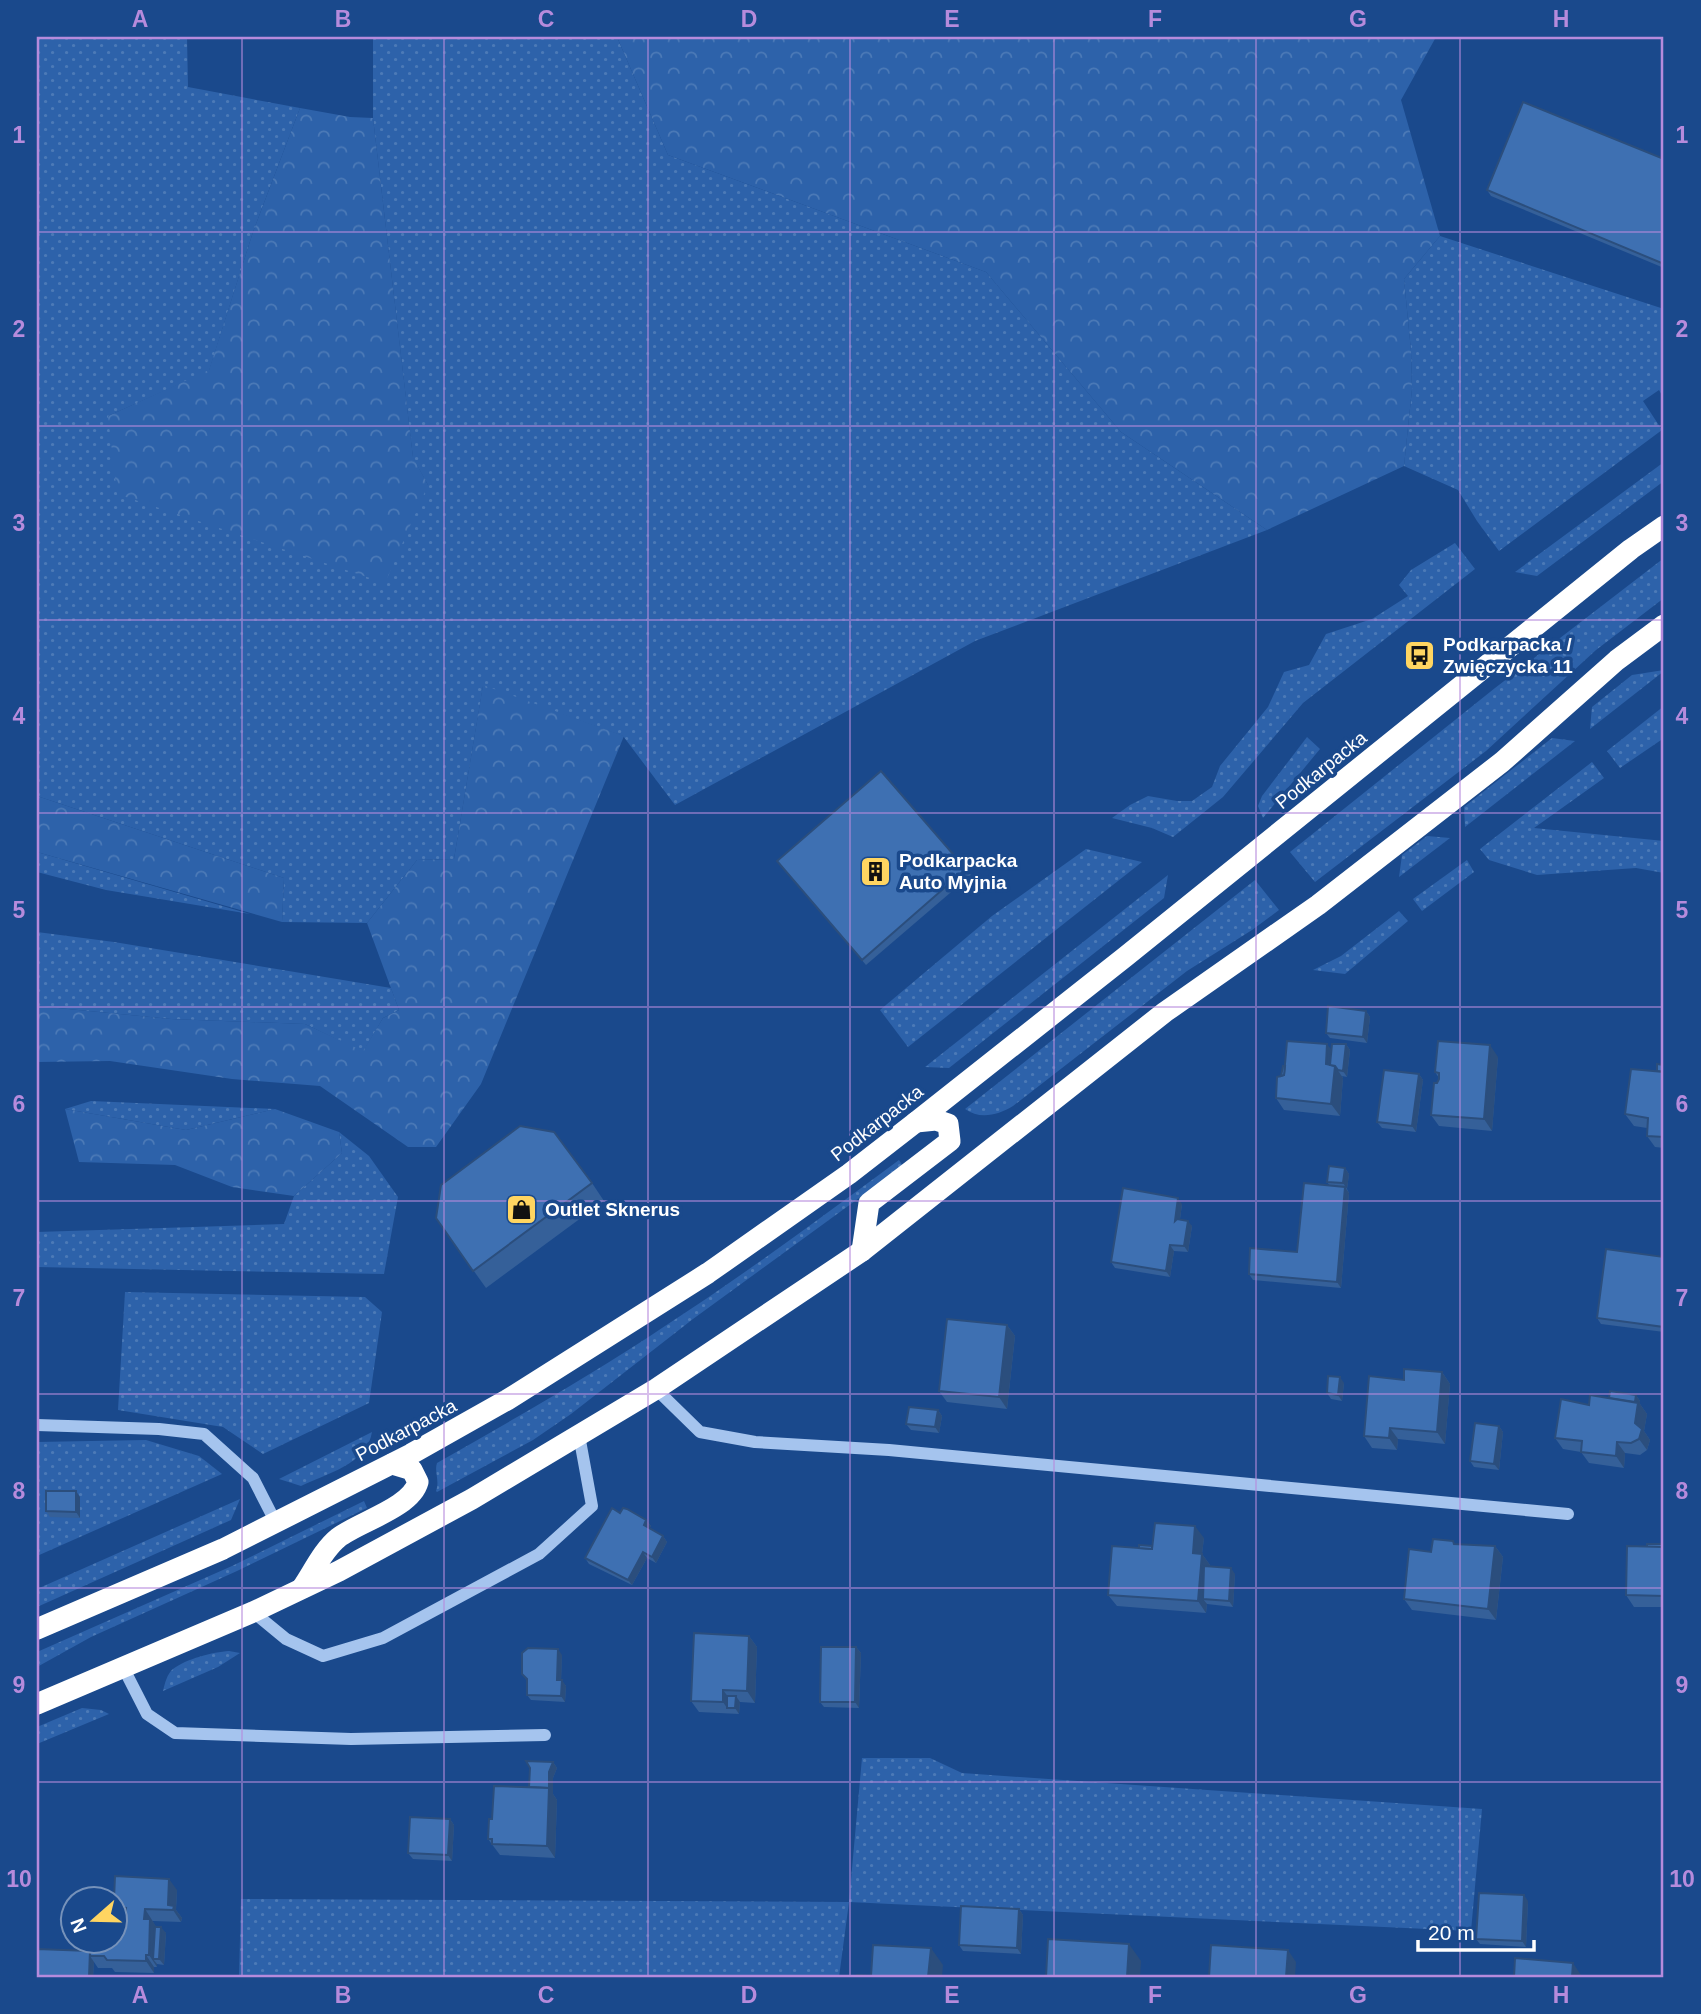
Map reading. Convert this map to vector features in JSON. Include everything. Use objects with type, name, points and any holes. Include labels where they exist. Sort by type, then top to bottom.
[{"type":"highway","name":"Podkarpacka","points":[[37,1629],[211,1554],[391,1464],[507,1400],[708,1273],[849,1174],[916,1122],[1631,549],[1664,526]]},
{"type":"highway","points":[[37,1704],[253,1612],[302,1588],[472,1499],[656,1388],[862,1251],[1165,1012],[1318,905],[1481,779],[1617,660],[1664,625]]},
{"type":"highway","points":[[862,1251],[869,1203],[950,1141],[948,1124],[936,1120],[916,1122]]},
{"type":"highway","points":[[302,1588],[336,1539],[404,1501],[416,1489],[418,1482],[412,1470],[391,1464]]},
{"type":"lane","points":[[656,1388],[700,1432],[755,1442],[889,1450],[1568,1514]]},
{"type":"lane","points":[[37,1426],[159,1429],[204,1434],[253,1478],[276,1523]]},
{"type":"lane","points":[[253,1612],[286,1639],[323,1656],[383,1638],[539,1553],[592,1506],[579,1435]]},
{"type":"lane","points":[[123,1667],[146,1714],[175,1733],[351,1739],[545,1735]]},
{"type":"green space","points":[[37,37],[187,37],[188,87],[300,108],[253,232],[209,371],[108,416],[428,485],[413,458],[373,118],[373,37],[617,37],[668,155],[986,272],[1121,432],[1267,530],[975,641],[675,805],[623,736],[483,686],[454,859],[417,860],[367,923],[282,922],[284,878],[37,796]]},
{"type":"green space","points":[[617,37],[1436,37],[1401,100],[1440,236],[1404,279],[1412,389],[1404,466],[1267,530],[1121,432],[986,272],[668,155]]},
{"type":"green space","points":[[300,108],[350,117],[373,118],[413,457],[428,485],[385,583],[117,494],[108,416],[209,370],[253,232]]},
{"type":"green space","points":[[1440,236],[1664,309],[1664,399],[1659,390],[1643,401],[1662,430],[1499,551],[1458,490],[1404,466],[1412,389],[1404,279]]},
{"type":"green space","points":[[1664,462],[1664,481],[1537,576],[1515,572]]},
{"type":"green space","points":[[1455,543],[1475,569],[1303,703],[1223,797],[1173,837],[1152,828],[1112,818],[1148,796],[1192,801],[1212,787],[1220,766],[1268,707],[1284,672],[1309,665],[1326,634],[1372,619],[1408,596],[1399,585],[1411,570]]},
{"type":"green space","points":[[1664,558],[1664,598],[1596,650],[1486,751],[1315,882],[1290,852],[1495,688]]},
{"type":"green space","points":[[1664,670],[1590,729],[1592,707],[1632,675]]},
{"type":"green space","points":[[483,685],[624,736],[481,1084],[436,1147],[408,1147],[320,1086],[232,1079],[110,1061],[37,1062],[37,1006],[171,1019],[305,1024],[363,1051],[383,1018],[399,1010],[367,923],[417,860],[454,859]]},
{"type":"green space","points":[[1664,706],[1664,738],[1620,768],[1607,751]]},
{"type":"green space","points":[[1307,737],[1320,749],[1263,818],[1258,806],[1262,796]]},
{"type":"green space","points":[[1552,738],[1575,741],[1465,827],[1464,807]]},
{"type":"green space","points":[[1592,762],[1604,778],[1534,828],[1664,841],[1664,873],[1636,868],[1537,875],[1489,860],[1480,849]]},
{"type":"green space","points":[[37,796],[284,878],[282,922],[37,852]]},
{"type":"green space","points":[[1427,836],[1450,838],[1399,877],[1402,855]]},
{"type":"green space","points":[[1086,849],[1142,862],[908,1047],[880,1010],[992,916]]},
{"type":"green space","points":[[37,852],[250,914],[106,890],[37,872]]},
{"type":"green space","points":[[1467,860],[1474,872],[1422,911],[1413,899]]},
{"type":"green space","points":[[1168,875],[1164,898],[949,1068],[925,1067]]},
{"type":"green space","points":[[1255,880],[1279,910],[1187,971],[1013,1106],[989,1115],[965,1109]]},
{"type":"green space","points":[[1399,911],[1408,921],[1345,974],[1313,970],[1341,956]]},
{"type":"green space","points":[[37,932],[114,942],[391,988],[399,1010],[383,1018],[363,1052],[305,1024],[171,1019],[37,1006]]},
{"type":"green space","points":[[91,1101],[275,1109],[186,1130],[65,1109]]},
{"type":"green space","points":[[65,1109],[186,1130],[275,1109],[339,1132],[342,1153],[294,1196],[232,1187],[175,1165],[79,1162]]},
{"type":"green space","points":[[339,1132],[369,1156],[398,1197],[384,1274],[37,1267],[37,1232],[284,1224],[294,1196],[342,1153]]},
{"type":"green space","points":[[899,1160],[903,1166],[693,1319],[571,1414],[533,1440],[436,1491],[437,1463],[552,1396],[695,1306]]},
{"type":"green space","points":[[125,1292],[365,1297],[382,1312],[369,1403],[263,1454],[223,1427],[118,1410]]},
{"type":"green space","points":[[372,1432],[369,1443],[362,1452],[333,1472],[301,1486],[279,1479]]},
{"type":"green space","points":[[146,1440],[199,1456],[222,1474],[37,1556],[37,1442]]},
{"type":"green space","points":[[240,1499],[231,1520],[37,1607],[37,1589]]},
{"type":"green space","points":[[364,1501],[367,1508],[91,1637],[37,1667],[37,1652],[232,1566]]},
{"type":"green space","points":[[229,1651],[240,1653],[218,1667],[163,1691],[169,1673],[178,1665]]},
{"type":"green space","points":[[82,1708],[101,1710],[109,1714],[37,1744],[37,1727]]},
{"type":"green space","points":[[862,1758],[930,1758],[962,1773],[1482,1809],[1471,1931],[849,1902]]},
{"type":"green space","points":[[241,1899],[849,1902],[839,1977],[239,1977]]},
{"type":"building","points":[[1523,102],[1664,159],[1664,264],[1487,190]]},
{"type":"building","name":"Podkarpacka Auto Myjnia","points":[[881,771],[966,869],[862,960],[777,861]]},
{"type":"building","points":[[1328,1006],[1366,1011],[1363,1037],[1326,1033]]},
{"type":"building","points":[[1287,1041],[1327,1044],[1326,1064],[1335,1066],[1331,1104],[1276,1098],[1277,1077],[1284,1075]]},
{"type":"building","points":[[1438,1041],[1490,1045],[1484,1119],[1431,1115],[1434,1083],[1439,1079],[1439,1073],[1435,1072]]},
{"type":"building","points":[[1332,1044],[1346,1044],[1343,1071],[1330,1065]]},
{"type":"building","points":[[1657,1064],[1664,1065],[1664,1072],[1657,1071]]},
{"type":"building","points":[[1631,1069],[1664,1072],[1664,1137],[1647,1136],[1648,1118],[1625,1114]]},
{"type":"building","points":[[1384,1070],[1419,1074],[1412,1126],[1377,1122]]},
{"type":"building","points":[[520,1126],[554,1132],[592,1183],[473,1271],[436,1218],[441,1185]]},
{"type":"building","points":[[1329,1166],[1345,1168],[1343,1183],[1327,1182]]},
{"type":"building","points":[[1304,1183],[1345,1187],[1337,1282],[1249,1274],[1250,1248],[1297,1252]]},
{"type":"building","points":[[1123,1188],[1178,1198],[1175,1221],[1188,1221],[1184,1246],[1170,1245],[1166,1271],[1111,1262]]},
{"type":"building","points":[[1606,1249],[1664,1257],[1664,1327],[1597,1318]]},
{"type":"building","points":[[947,1319],[1007,1325],[999,1397],[939,1391]]},
{"type":"building","points":[[1404,1369],[1442,1372],[1437,1432],[1390,1428],[1389,1438],[1364,1436],[1369,1376],[1404,1380]]},
{"type":"building","points":[[1328,1376],[1340,1377],[1338,1395],[1327,1393]]},
{"type":"building","points":[[1610,1391],[1636,1395],[1635,1402],[1609,1398]]},
{"type":"building","points":[[1590,1395],[1638,1403],[1635,1423],[1642,1429],[1639,1439],[1631,1443],[1617,1442],[1616,1456],[1581,1452],[1582,1441],[1555,1438],[1561,1399],[1589,1405]]},
{"type":"building","points":[[909,1407],[938,1410],[935,1427],[906,1424]]},
{"type":"building","points":[[1475,1423],[1499,1426],[1494,1464],[1470,1461]]},
{"type":"building","points":[[46,1491],[76,1491],[76,1512],[46,1511]]},
{"type":"building","points":[[612,1508],[620,1513],[623,1508],[627,1509],[646,1520],[644,1525],[663,1536],[652,1557],[643,1552],[628,1580],[585,1558]]},
{"type":"building","points":[[1155,1523],[1195,1526],[1193,1553],[1202,1554],[1198,1601],[1108,1595],[1112,1546],[1152,1549]]},
{"type":"building","points":[[1433,1539],[1453,1541],[1454,1544],[1495,1546],[1488,1609],[1404,1599],[1409,1549],[1431,1552]]},
{"type":"building","points":[[1647,1544],[1664,1544],[1664,1547],[1647,1547]]},
{"type":"building","points":[[1139,1545],[1152,1546],[1152,1549],[1139,1548]]},
{"type":"building","points":[[1627,1546],[1664,1547],[1664,1596],[1626,1595]]},
{"type":"building","points":[[1204,1566],[1231,1568],[1229,1601],[1203,1599]]},
{"type":"building","points":[[694,1633],[749,1636],[747,1691],[723,1690],[723,1702],[691,1701]]},
{"type":"building","points":[[821,1647],[856,1647],[855,1702],[820,1702]]},
{"type":"building","points":[[528,1648],[558,1649],[557,1680],[562,1680],[561,1696],[527,1695],[527,1679],[522,1674],[522,1653]]},
{"type":"building","points":[[727,1696],[736,1696],[735,1708],[727,1708]]},
{"type":"building","points":[[526,1761],[553,1762],[549,1772],[549,1788],[529,1787],[530,1768]]},
{"type":"building","points":[[494,1786],[549,1788],[547,1846],[492,1844],[492,1839],[488,1839]]},
{"type":"building","points":[[410,1817],[450,1819],[448,1855],[408,1853]]},
{"type":"building","points":[[115,1876],[169,1879],[168,1905],[174,1906],[173,1910],[145,1909],[144,1919],[150,1919],[149,1955],[146,1955],[146,1961],[107,1960],[104,1956],[90,1956],[130,1954],[130,1884],[115,1884]]},
{"type":"building","points":[[1479,1893],[1524,1895],[1522,1941],[1476,1939]]},
{"type":"building","points":[[961,1906],[1019,1909],[1017,1948],[959,1945]]},
{"type":"building","points":[[155,1927],[161,1927],[159,1959],[153,1959]]},
{"type":"building","points":[[1048,1939],[1129,1944],[1127,1977],[1046,1977]]},
{"type":"building","points":[[873,1945],[931,1948],[928,1977],[856,1977],[871,1976]]},
{"type":"building","points":[[1211,1945],[1288,1950],[1286,1977],[1209,1977]]},
{"type":"building","points":[[37,1949],[60,1950],[60,1954],[90,1954],[89,1977],[37,1977]]},
{"type":"building","points":[[1515,1958],[1573,1963],[1572,1977],[1514,1977]]},
{"type":"place","name":"Podkarpacka / Zwięczycka 11","points":[[1420,655]]},
{"type":"place","name":"Podkarpacka Auto Myjnia","points":[[876,871]]},
{"type":"place","name":"Outlet Sknerus","points":[[522,1209]]}]
